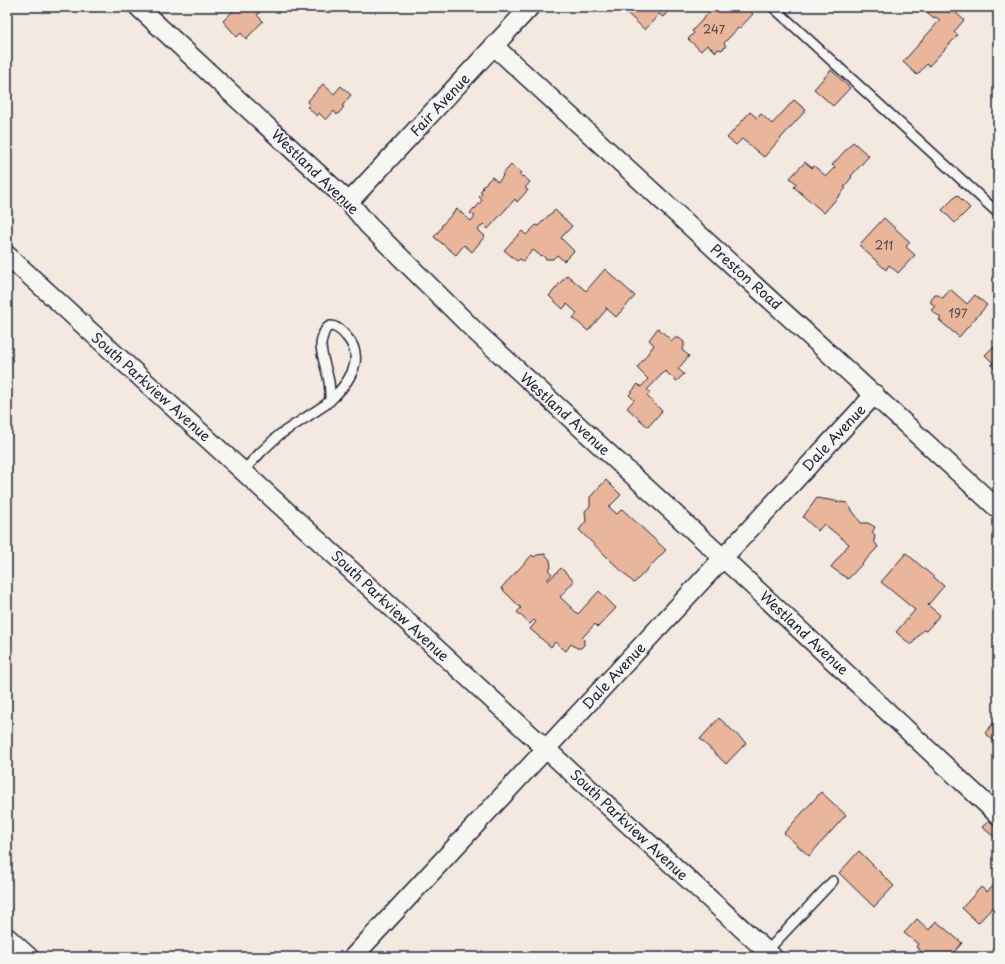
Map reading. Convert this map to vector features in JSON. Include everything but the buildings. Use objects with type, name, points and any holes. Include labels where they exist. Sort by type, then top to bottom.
[{"type":"street","name":"Westland Avenue","points":[[138,7],[349,202],[368,225],[475,331],[723,558],[998,815]]},
{"type":"street","name":"Fair Avenue","points":[[349,202],[530,7]]},
{"type":"street","name":"Preston Road","points":[[494,46],[875,394],[998,509]]},
{"type":"street","name":"South Parkview Avenue","points":[[7,256],[770,954]]},
{"type":"street","name":"Dale Avenue","points":[[353,957],[547,750],[875,394]]},
{"type":"street","points":[[7,937],[29,957]]},
{"type":"lane","points":[[773,7],[998,212]]},
{"type":"lane","points":[[243,471],[279,435],[330,401],[347,383],[352,374],[355,363],[354,347],[351,341],[338,329],[332,326],[324,331],[321,343],[323,362],[329,382],[330,401]]},
{"type":"lane","points":[[770,954],[833,881]]}]
